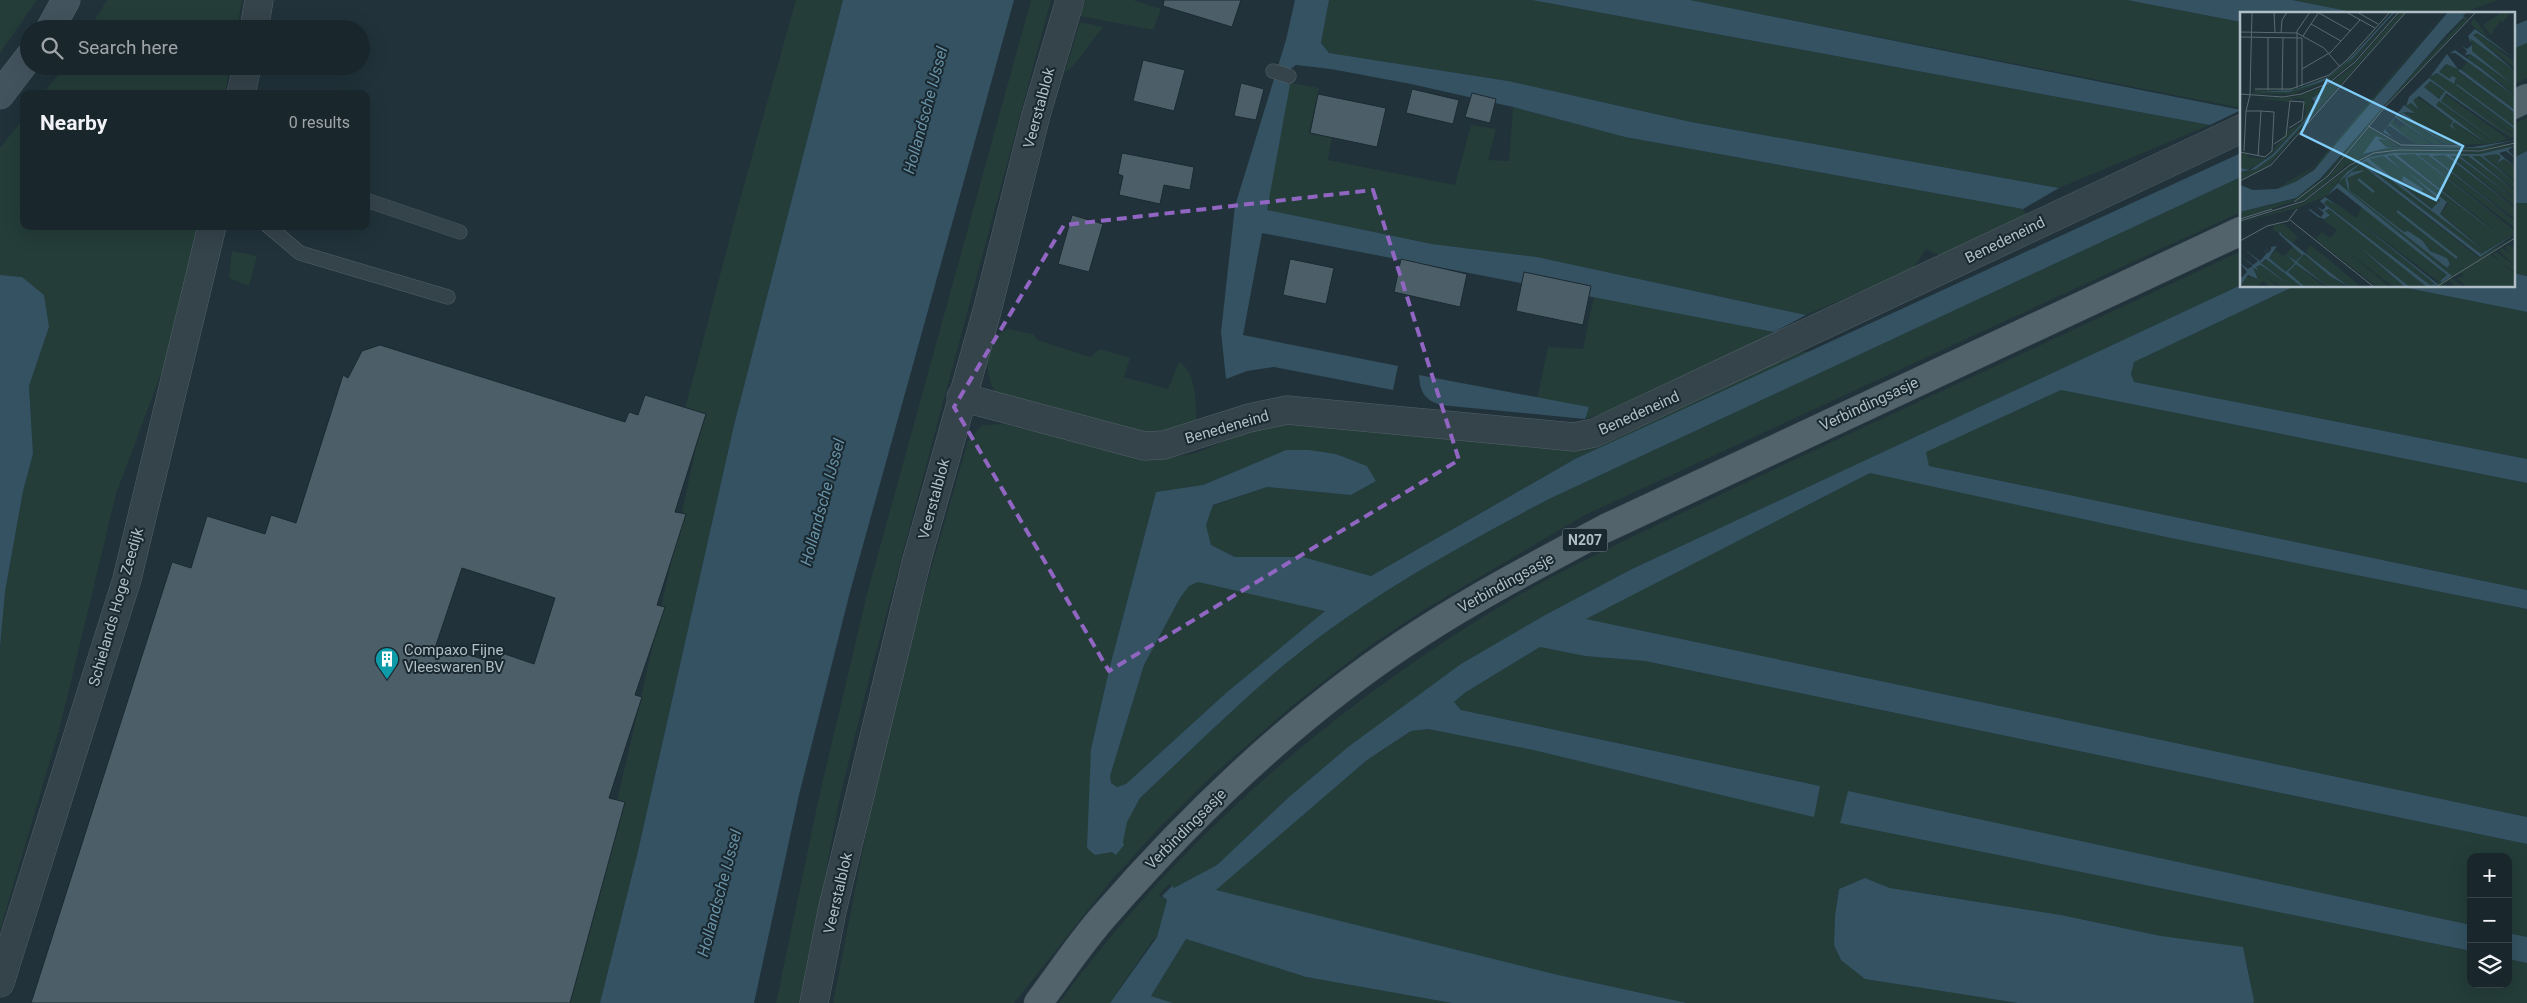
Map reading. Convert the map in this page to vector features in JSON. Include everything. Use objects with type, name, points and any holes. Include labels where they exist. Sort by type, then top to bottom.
[{"type":"main road","points":[[55,20],[66,0]]},
{"type":"main road","points":[[0,95],[20,69]]},
{"type":"main road","points":[[2514,104],[2527,98]]},
{"type":"main road","name":"Verbindingsasje","points":[[1038,1003],[1103,917],[1168,845],[1251,764],[1328,700],[1421,633],[1505,581],[1606,528],[2240,231]]},
{"type":"street","points":[[256,20],[259,0]]},
{"type":"street","name":"Veerstalblok","points":[[814,1003],[832,911],[914,572],[961,397],[987,311],[1036,115],[1070,0]]},
{"type":"street","points":[[242,90],[244,75]]},
{"type":"street","name":"Benedeneind","points":[[961,397],[1144,446],[1164,445],[1249,418],[1287,410],[1574,437],[1594,433],[2240,129]]},
{"type":"street","name":"Schielands Hoge Zeedijk","points":[[0,983],[127,579],[211,230]]},
{"type":"lane","points":[[1273,71],[1289,76]]},
{"type":"lane","points":[[370,201],[460,232]]},
{"type":"lane","points":[[273,230],[300,253],[448,297]]},
{"type":"highlighted area","points":[[1373,190],[1459,460],[1109,671],[954,407],[1064,225]]},
{"type":"green space","points":[[0,0],[37,0],[23,20],[20,20],[20,24],[0,53]]},
{"type":"green space","points":[[107,0],[242,0],[239,20],[95,20]]},
{"type":"green space","points":[[796,0],[843,0],[734,425],[638,851],[600,1003],[565,1003],[620,787],[701,424],[685,409],[740,199]]},
{"type":"green space","points":[[1031,0],[1051,0],[869,679],[840,797],[801,1003],[776,1003],[819,797],[867,594]]},
{"type":"green space","points":[[1086,0],[1133,0],[1161,9],[1153,30],[1080,16]]},
{"type":"green space","points":[[1329,0],[1532,0],[2210,125],[2059,188],[1691,122],[1508,81],[1329,53],[1321,43]]},
{"type":"green space","points":[[1690,0],[2127,0],[2240,22],[2240,108]]},
{"type":"green space","points":[[2292,0],[2498,0],[2465,12],[2353,12]]},
{"type":"green space","points":[[1080,22],[1103,27],[1080,58],[1065,72]]},
{"type":"green space","points":[[2527,43],[2527,78],[2514,84],[2514,49]]},
{"type":"green space","points":[[58,75],[228,75],[226,90],[46,90]]},
{"type":"green space","points":[[1286,82],[1319,88],[1309,133],[1332,137],[1328,160],[1455,185],[1471,125],[1496,129],[1488,160],[1509,161],[1513,107],[1625,137],[2023,209],[2026,215],[1943,257],[1926,249],[1913,269],[1806,315],[1537,257],[1432,244],[1266,210],[1286,107]]},
{"type":"green space","points":[[2527,118],[2527,151],[2514,158],[2514,124]]},
{"type":"green space","points":[[20,123],[20,230],[198,230],[173,342],[116,494],[60,727],[0,930],[0,647],[5,592],[23,491],[33,454],[29,386],[49,327],[22,277],[0,275],[0,148]]},
{"type":"green space","points":[[2240,177],[2240,212],[1583,516],[1422,611],[1364,650],[1293,705],[1213,775],[1158,829],[1110,882],[1014,1003],[833,1003],[890,711],[968,441],[982,425],[1003,424],[1140,457],[1164,459],[1196,453],[1261,426],[1308,420],[1574,444],[1790,352],[1811,352],[1575,459],[1371,576],[1303,557],[1235,557],[1211,545],[1206,525],[1213,506],[1267,487],[1351,495],[1376,481],[1367,466],[1336,454],[1286,450],[1203,485],[1156,492],[1110,666],[1091,749],[1095,855],[1116,849],[1121,842],[1128,819],[1140,798],[1221,721],[1303,650],[1370,602],[1440,558],[1549,499]]},
{"type":"green space","points":[[2518,201],[2527,203],[2527,276],[2514,273],[2514,203]]},
{"type":"green space","points":[[232,251],[257,256],[249,286],[229,278]]},
{"type":"green space","points":[[2240,251],[2240,285],[1632,569],[1547,614],[1348,747],[1289,797],[1217,865],[1174,888],[1169,884],[1159,895],[1167,900],[1157,937],[1152,941],[1110,1003],[1059,1003],[1106,942],[1156,885],[1210,830],[1266,778],[1325,728],[1386,682],[1449,638],[1514,598],[1634,536]]},
{"type":"green space","points":[[2291,288],[2407,288],[2527,312],[2527,459],[2134,382],[2131,374],[2134,362]]},
{"type":"green space","points":[[1594,296],[1774,332],[1623,407],[1585,419],[1588,407],[1537,399],[1548,347],[1583,349]]},
{"type":"green space","points":[[1008,329],[1033,334],[1038,340],[1090,357],[1100,349],[1130,358],[1124,377],[1168,389],[1179,362],[1185,367],[1193,381],[1197,424],[1191,429],[1140,434],[997,394],[989,378],[988,358],[994,341]]},
{"type":"green space","points":[[2061,390],[2527,483],[2527,590],[1929,466],[1925,452]]},
{"type":"green space","points":[[1870,473],[2527,609],[2527,817],[1585,619]]},
{"type":"green space","points":[[1197,582],[1326,611],[1226,693],[1126,784],[1117,787],[1111,783],[1110,776],[1144,665],[1180,598],[1189,586]]},
{"type":"green space","points":[[1540,647],[1585,656],[1645,661],[2527,844],[2527,937],[2512,934],[2512,853],[2467,853],[2467,924],[1848,792],[1840,822],[2467,950],[2467,988],[2512,988],[2512,960],[2527,963],[2527,1003],[2253,1003],[2247,963],[2161,936],[2061,915],[1890,888],[1865,878],[1839,889],[1835,916],[1834,945],[1865,979],[2018,1003],[1687,1003],[1554,974],[1215,890],[1367,760],[1411,731],[1428,729],[1533,750],[1814,816],[1820,786],[1461,710],[1454,702],[1466,692]]},
{"type":"green space","points":[[1186,939],[1306,977],[1452,1003],[1173,1003],[1151,996]]},
{"type":"water","name":"Hollandsche IJssel","points":[[843,0],[1014,0],[850,592],[799,795],[754,1003],[600,1003],[638,851],[734,425]]},
{"type":"water","points":[[1295,0],[1329,0],[1321,43],[1329,53],[1508,81],[1691,122],[2059,188],[2023,209],[1625,137],[1513,107],[1411,84],[1331,69],[1296,65],[1289,70],[1286,82],[1290,85],[1267,210],[1432,244],[1537,257],[1806,315],[1774,332],[1262,233],[1243,335],[1398,366],[1393,390],[1274,367],[1247,371],[1226,379],[1221,332],[1235,206],[1286,40]]},
{"type":"water","points":[[1532,0],[1690,0],[2240,110],[2210,125]]},
{"type":"water","points":[[2127,0],[2292,0],[2353,12],[2240,12],[2240,22]]},
{"type":"water","points":[[2527,20],[2527,43],[2514,49],[2514,26]]},
{"type":"water","points":[[2527,151],[2527,203],[2514,203],[2514,158]]},
{"type":"water","points":[[2240,153],[2240,177],[1549,499],[1440,558],[1336,625],[1271,676],[1221,721],[1140,798],[1127,822],[1124,845],[1116,855],[1112,852],[1095,855],[1087,848],[1091,749],[1110,666],[1156,492],[1203,485],[1286,450],[1309,450],[1336,454],[1367,466],[1376,481],[1351,495],[1267,487],[1213,505],[1206,525],[1211,545],[1235,557],[1303,557],[1371,576],[1575,459]],"holes":[[[1198,582],[1325,611],[1226,693],[1126,784],[1117,787],[1111,783],[1110,776],[1144,665],[1180,598],[1189,586]]]},
{"type":"water","points":[[2514,273],[2527,276],[2527,312],[2407,288],[2514,288]]},
{"type":"water","points":[[0,275],[22,277],[44,295],[49,327],[29,386],[33,454],[23,491],[5,592],[0,647]]},
{"type":"water","points":[[2240,285],[2240,288],[2291,288],[2134,362],[2131,374],[2134,382],[2527,459],[2527,483],[2061,390],[1926,452],[1929,466],[2527,590],[2527,609],[2171,538],[1870,473],[1586,619],[2527,817],[2527,844],[1645,661],[1585,656],[1540,647],[1466,692],[1454,702],[1461,710],[1820,786],[1814,817],[1533,750],[1428,729],[1411,731],[1367,760],[1216,890],[1554,974],[1687,1003],[1452,1003],[1306,977],[1186,939],[1151,996],[1173,1003],[1110,1003],[1157,937],[1167,900],[1162,896],[1172,886],[1174,888],[1217,865],[1289,797],[1348,747],[1461,664],[1547,614],[1632,569]]},
{"type":"water","points":[[1419,375],[1589,407],[1585,419],[1440,405],[1430,400],[1424,394],[1420,386]]},
{"type":"water","points":[[1848,791],[2467,924],[2467,950],[1840,823]]},
{"type":"water","points":[[1865,878],[1890,888],[2061,915],[2161,936],[2243,947],[2254,1001],[2253,1003],[2018,1003],[1865,979],[1841,960],[1834,945],[1835,916],[1839,889]]},
{"type":"water","points":[[2512,934],[2527,937],[2527,963],[2512,960]]},
{"type":"building","points":[[1164,0],[1241,0],[1232,27],[1163,6]]},
{"type":"building","points":[[1143,60],[1185,70],[1174,111],[1133,101]]},
{"type":"building","points":[[1241,83],[1264,89],[1256,120],[1234,116]]},
{"type":"building","points":[[1412,89],[1459,100],[1453,124],[1406,113]]},
{"type":"building","points":[[1472,93],[1496,99],[1490,123],[1465,117]]},
{"type":"building","points":[[1318,94],[1386,108],[1377,147],[1310,133]]},
{"type":"building","points":[[1122,153],[1194,167],[1190,190],[1164,185],[1160,204],[1119,195],[1123,176],[1118,174]]},
{"type":"building","points":[[1072,215],[1103,224],[1089,272],[1058,264]]},
{"type":"building","points":[[1290,259],[1334,268],[1326,304],[1283,295]]},
{"type":"building","points":[[1401,259],[1467,274],[1460,307],[1394,292]]},
{"type":"building","points":[[1524,272],[1591,286],[1583,325],[1516,311]]},
{"type":"building","name":"Compaxo Fijne Vleeswaren BV","points":[[380,345],[625,422],[629,412],[638,415],[645,395],[706,414],[675,512],[686,514],[657,605],[665,607],[635,695],[642,697],[609,798],[625,802],[570,1003],[31,1003],[172,562],[191,568],[207,516],[265,534],[271,515],[296,523],[343,375],[348,378],[362,351]],"holes":[[[462,568],[555,598],[534,664],[502,653],[499,664],[436,645]]]},
{"type":"place","name":"Compaxo Fijne Vleeswaren BV","points":[[387,680]]}]
